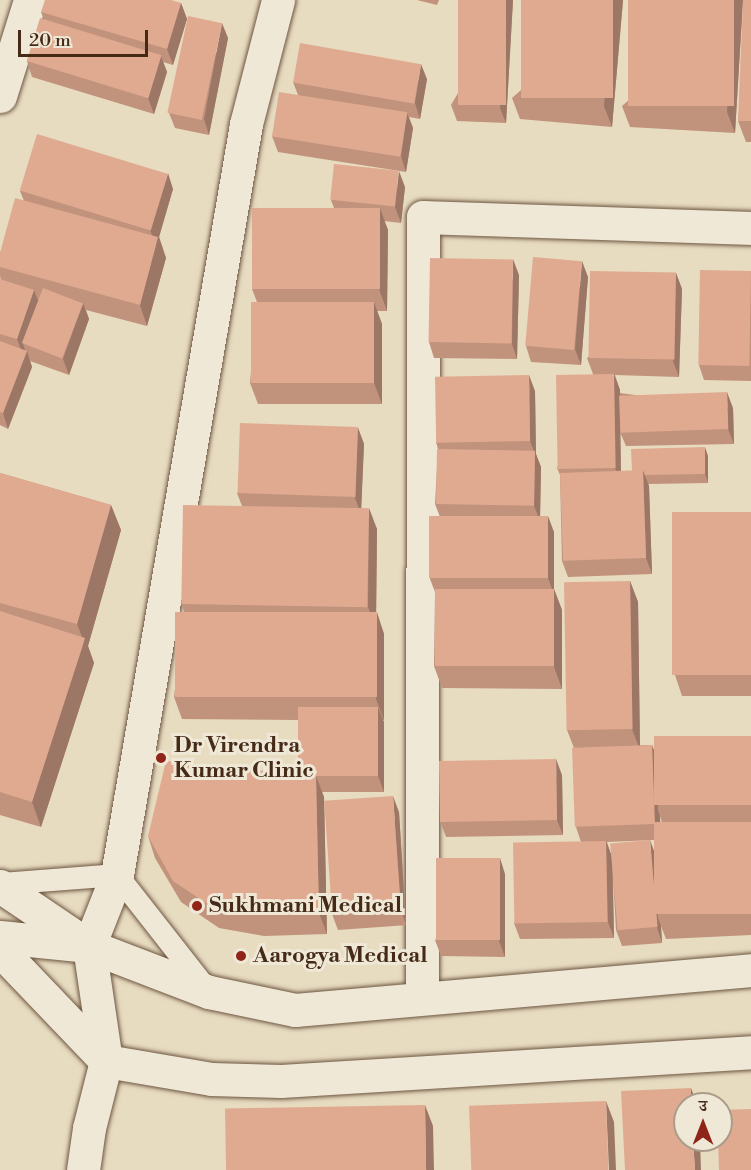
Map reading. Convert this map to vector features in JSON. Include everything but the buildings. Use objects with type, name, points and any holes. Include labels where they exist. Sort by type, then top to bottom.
[{"type":"street","points":[[0,96],[30,0]]},
{"type":"street","points":[[83,1170],[89,1128],[106,1061],[89,946],[117,875],[246,124],[278,0]]},
{"type":"street","points":[[422,997],[423,217],[751,228]]},
{"type":"street","points":[[0,885],[89,946],[209,992],[295,1010],[422,997],[751,970]]},
{"type":"street","points":[[0,937],[89,946]]},
{"type":"street","points":[[0,950],[106,1061],[211,1079],[281,1081],[751,1052]]},
{"type":"lane","points":[[0,885],[117,875],[209,992]]},
{"type":"place","name":"Dr Virendra Kumar Clinic","points":[[161,758]]},
{"type":"place","name":"Sukhmani Medical","points":[[197,906]]},
{"type":"place","name":"Aarogya Medical","points":[[241,956]]}]
